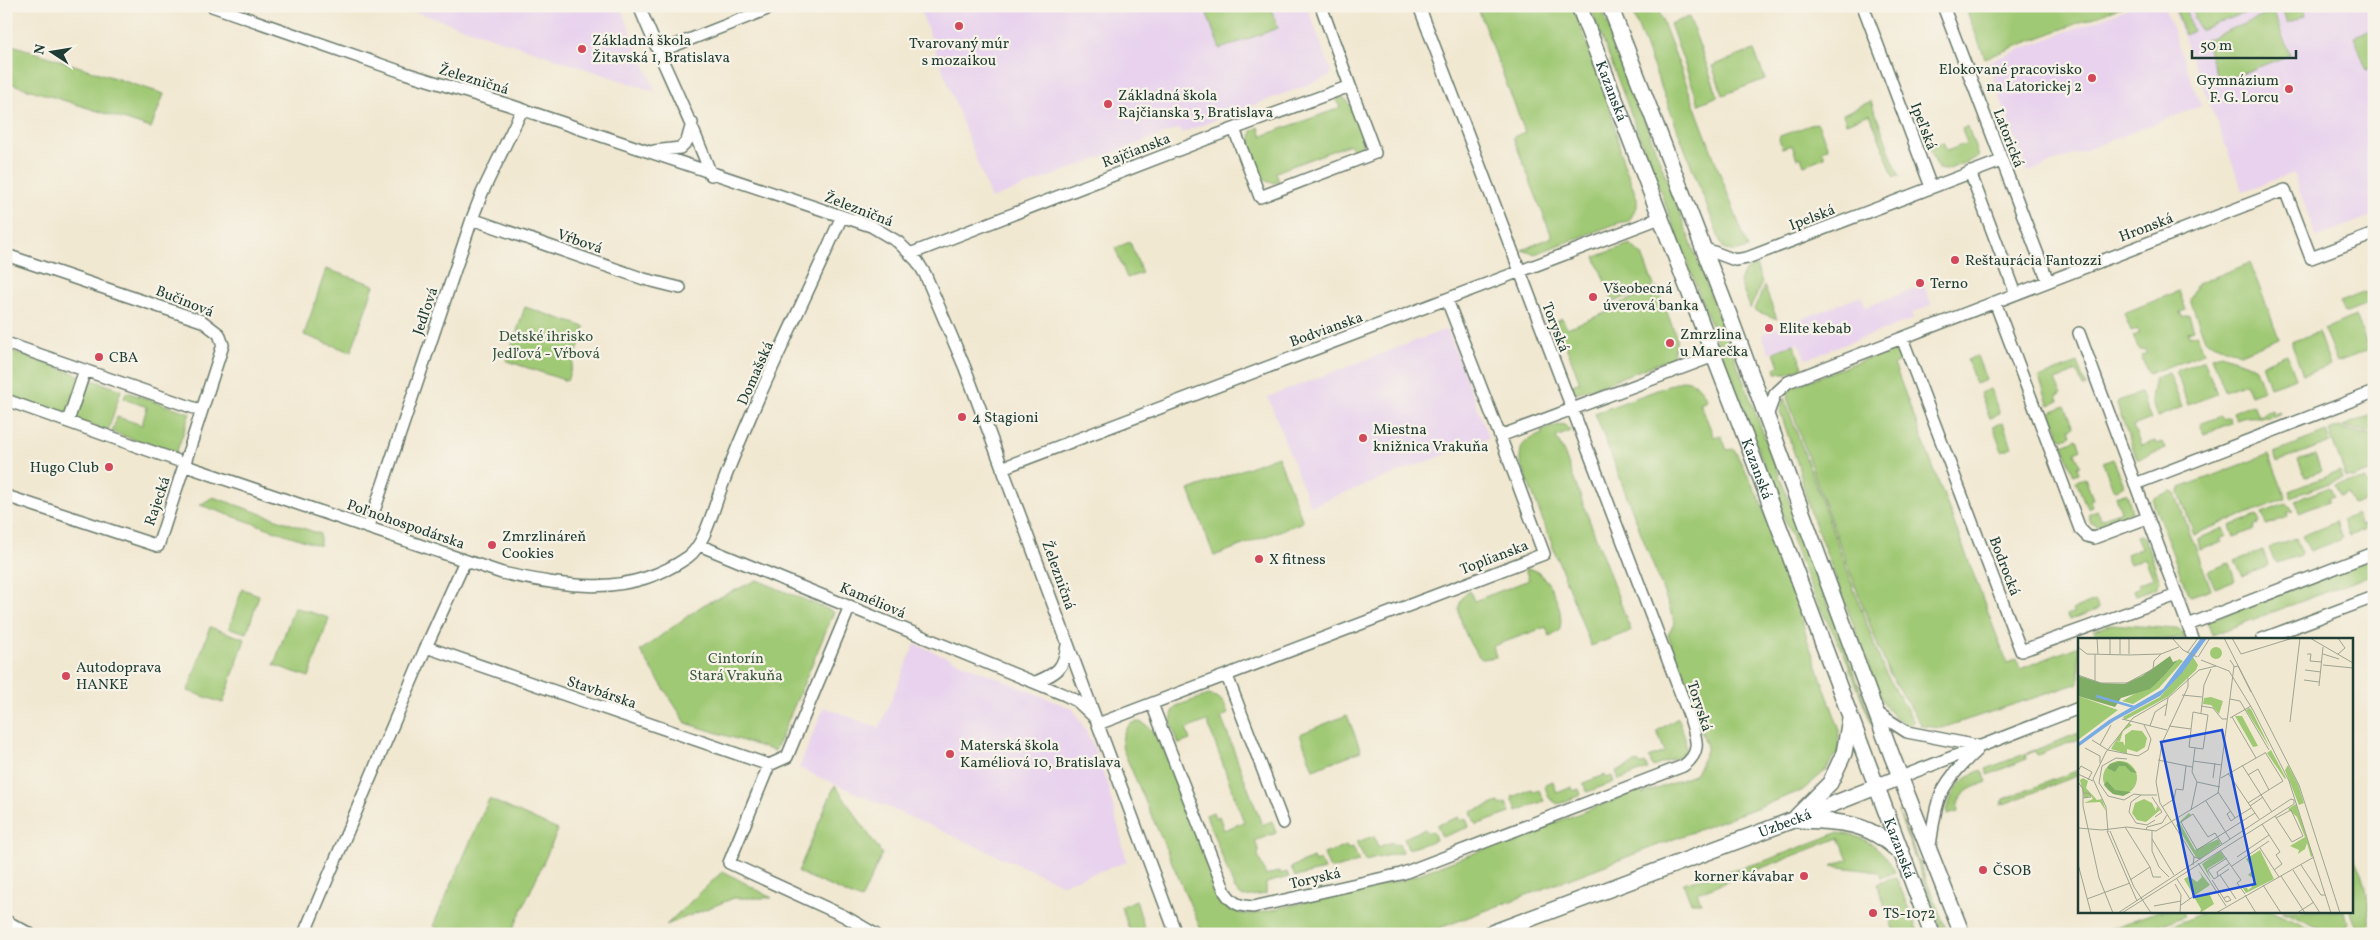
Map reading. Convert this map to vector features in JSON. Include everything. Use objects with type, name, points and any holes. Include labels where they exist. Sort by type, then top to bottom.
[{"type":"main road","name":"Kazanská","points":[[1579,6],[1714,356],[1932,934]]},
{"type":"main road","name":"Kazanská","points":[[1610,6],[1767,416],[1929,852],[1962,934]]},
{"type":"main road","points":[[1792,820],[1830,784],[1844,753],[1850,717]]},
{"type":"main road","name":"Uzbecká","points":[[1489,934],[1901,777]]},
{"type":"main road","points":[[1792,820],[1832,822],[1862,828],[1876,834],[1902,854]]},
{"type":"street","name":"Železničná","points":[[212,6],[405,73],[522,110],[711,175],[842,216],[882,232],[898,242],[925,274],[965,368],[1176,934]]},
{"type":"street","points":[[639,6],[658,52],[692,123],[711,175]]},
{"type":"street","points":[[658,52],[775,6]]},
{"type":"street","points":[[1234,129],[1260,197],[1375,153],[1321,6]]},
{"type":"street","name":"Toryská","points":[[1152,704],[1225,892],[1230,901],[1238,906],[1253,907],[1401,874],[1683,766],[1691,761],[1696,753],[1696,738],[1690,718],[1419,6]]},
{"type":"street","name":"Ipeľská","points":[[1863,6],[1931,187]]},
{"type":"street","name":"Latorická","points":[[1943,6],[2048,281]]},
{"type":"street","name":"Rajčianska","points":[[910,254],[1350,86]]},
{"type":"street","name":"Jedľová","points":[[369,526],[472,219],[482,193],[522,110]]},
{"type":"street","points":[[643,151],[666,152],[680,148],[687,141],[692,123]]},
{"type":"street","points":[[1931,187],[2001,161]]},
{"type":"street","points":[[1970,172],[2016,294]]},
{"type":"street","name":"Ipelská","points":[[1703,248],[1735,260],[1747,258],[1931,187]]},
{"type":"street","name":"Hronská","points":[[1767,416],[1775,394],[1788,382],[2285,190],[2311,258],[2374,234]]},
{"type":"street","name":"Domašská","points":[[699,545],[727,473],[842,216]]},
{"type":"street","name":"Bodvianska","points":[[1002,468],[1660,218]]},
{"type":"street","name":"Vŕbová","points":[[472,219],[644,279],[680,288]]},
{"type":"street","name":"Bučinová","points":[[6,255],[202,321],[219,334],[223,341],[223,350],[181,463]]},
{"type":"street","points":[[1447,300],[1500,436],[1714,356]]},
{"type":"street","points":[[1995,302],[2080,530],[2087,536],[2094,538],[2147,518]]},
{"type":"street","points":[[2079,333],[2139,482],[2147,518],[2193,638]]},
{"type":"street","name":"Bodrocká","points":[[1902,338],[2021,651],[2177,596]]},
{"type":"street","points":[[6,343],[194,408]]},
{"type":"street","points":[[68,421],[85,370]]},
{"type":"street","points":[[2139,482],[2374,392]]},
{"type":"street","name":"Poľnohospodárska","points":[[6,400],[181,463],[369,526],[465,561],[538,580],[577,587],[602,587],[655,574],[689,556],[699,545]]},
{"type":"street","name":"Toplianska","points":[[1097,722],[1227,676],[1544,554],[1500,436]]},
{"type":"street","name":"Rajecká","points":[[6,496],[158,546],[181,463]]},
{"type":"street","name":"Kaméliová","points":[[699,545],[1073,698],[1097,722]]},
{"type":"street","points":[[2188,625],[2374,553]]},
{"type":"street","points":[[304,934],[426,647],[465,561]]},
{"type":"street","points":[[2265,638],[2374,597]]},
{"type":"street","points":[[850,606],[787,757],[769,765],[730,863],[844,916],[875,934]]},
{"type":"street","points":[[1036,682],[1058,670],[1065,658],[1067,641]]},
{"type":"street","name":"Stavbárska","points":[[426,647],[769,765]]},
{"type":"street","points":[[1227,676],[1283,823]]},
{"type":"street","name":"Uzbecká","points":[[1901,777],[2078,708]]},
{"type":"street","points":[[1876,712],[1908,732],[1980,746]]},
{"type":"street","points":[[1929,852],[1935,814],[1942,793],[1963,764],[1980,746]]},
{"type":"street","points":[[6,921],[30,934]]},
{"type":"shaded area","name":"Základná škola Žitavská 1, Bratislava","points":[[398,6],[620,6],[656,92]]},
{"type":"shaded area","name":"Základná škola Rajčianska 3, Bratislava","points":[[919,6],[1307,6],[1331,71],[1330,76],[1181,133],[1180,129],[1174,130],[991,199]]},
{"type":"shaded area","name":"Elokované pracovisko na Latorickej 2","points":[[2134,6],[2164,6],[2201,106],[2028,172],[1987,62]]},
{"type":"shaded area","name":"Gymnázium F. G. Lorcu","points":[[2172,6],[2374,6],[2374,215],[2316,237],[2293,173],[2243,191]]},
{"type":"shaded area","points":[[1924,285],[1931,305],[1911,313],[1913,319],[1805,359],[1799,342],[1769,353],[1762,334],[1861,296],[1866,307]]},
{"type":"shaded area","points":[[1447,329],[1489,438],[1310,506],[1268,397]]},
{"type":"shaded area","name":"Materská škola Kaméliová 10, Bratislava","points":[[915,644],[1073,709],[1091,740],[1107,783],[1127,862],[1062,884],[799,768],[824,707],[879,728]]},
{"type":"green space","points":[[1229,6],[1270,6],[1278,28],[1220,49],[1207,14]]},
{"type":"green space","points":[[1477,6],[1573,6],[1609,103],[1623,162],[1637,198],[1637,207],[1629,221],[1618,223],[1535,254],[1522,250],[1552,237],[1513,137],[1525,132]]},
{"type":"green space","points":[[1590,6],[1601,6],[1882,750],[1842,649],[1813,594]]},
{"type":"green space","points":[[1630,6],[1657,6],[1748,248],[1734,252],[1723,248]]},
{"type":"green space","points":[[1965,6],[2123,6],[1985,58]]},
{"type":"green space","points":[[2174,6],[2184,6],[2193,31],[2185,35]]},
{"type":"green space","points":[[2190,6],[2263,6],[2200,30]]},
{"type":"green space","points":[[2294,6],[2303,6],[2306,15],[2287,23],[2283,10]]},
{"type":"green space","points":[[2273,12],[2290,55],[2219,82],[2205,40]]},
{"type":"green space","points":[[1689,17],[1718,96],[1699,104],[1670,24]]},
{"type":"green space","points":[[2374,29],[2374,67],[2367,70],[2354,36]]},
{"type":"green space","points":[[6,43],[164,94],[151,128],[6,82]]},
{"type":"green space","points":[[1754,50],[1765,79],[1723,95],[1712,66]]},
{"type":"green space","points":[[1336,98],[1344,98],[1357,115],[1362,130],[1360,151],[1354,153],[1350,144],[1276,172],[1279,182],[1270,183],[1264,179],[1258,173],[1252,156],[1252,131],[1259,127],[1262,136],[1340,108]]},
{"type":"green space","points":[[1871,101],[1899,176],[1894,177],[1870,114],[1846,123],[1843,114]]},
{"type":"green space","points":[[1816,123],[1828,148],[1822,150],[1825,157],[1804,165],[1801,157],[1797,159],[1792,145],[1782,148],[1779,139],[1780,136]]},
{"type":"green space","points":[[1968,126],[1978,157],[1947,170],[1938,169],[1930,149],[1943,142],[1947,151],[1967,143],[1962,129]]},
{"type":"green space","points":[[1130,242],[1142,273],[1127,278],[1115,248]]},
{"type":"green space","points":[[1630,244],[1642,255],[1654,286],[1613,302],[1595,257]]},
{"type":"green space","points":[[2250,263],[2279,338],[2240,354],[2205,340],[2190,299],[2197,284]]},
{"type":"green space","points":[[1756,265],[1762,282],[1750,309],[1740,282],[1744,272]]},
{"type":"green space","points":[[326,269],[374,285],[351,352],[304,335]]},
{"type":"green space","points":[[1764,286],[1777,319],[1754,310]]},
{"type":"green space","points":[[1658,288],[1677,339],[1672,358],[1575,393],[1570,386],[1580,382],[1556,321],[1562,318],[1567,328],[1613,310],[1616,305]]},
{"type":"green space","points":[[2179,291],[2186,310],[2180,312],[2182,317],[2189,315],[2194,330],[2188,332],[2189,336],[2197,334],[2204,353],[2148,374],[2141,355],[2147,353],[2145,349],[2139,350],[2133,336],[2139,333],[2137,329],[2131,331],[2124,313]]},
{"type":"green space","points":[[2366,292],[2370,303],[2344,313],[2339,302]]},
{"type":"green space","name":"Detské ihrisko Jedľová - Vŕbová","points":[[525,307],[585,327],[567,381],[507,361]]},
{"type":"green space","points":[[2356,316],[2369,350],[2337,362],[2324,329]]},
{"type":"green space","points":[[2318,332],[2330,365],[2303,375],[2291,342]]},
{"type":"green space","points":[[1794,344],[1803,367],[1788,373],[1776,373],[1774,368],[1779,366],[1774,352]]},
{"type":"green space","points":[[6,349],[121,390],[108,431],[6,395]]},
{"type":"green space","points":[[1886,351],[1894,352],[1902,360],[1894,364],[2007,663],[2017,660],[2020,669],[2078,646],[2078,683],[1942,728],[1922,726],[1889,672],[1879,649],[1823,500],[1787,397],[1790,388]]},
{"type":"green space","points":[[2221,354],[2255,367],[2264,390],[2250,395],[2245,383],[2225,391],[2212,357]]},
{"type":"green space","points":[[2287,354],[2296,378],[2270,387],[2262,364]]},
{"type":"green space","points":[[1977,356],[1986,380],[1976,384],[1967,360]]},
{"type":"green space","points":[[2204,360],[2217,394],[2188,405],[2176,371]]},
{"type":"green space","points":[[2077,363],[2086,386],[2083,387],[2077,372],[2055,380],[2061,394],[2057,396],[2059,401],[2049,405],[2039,378]]},
{"type":"green space","points":[[2169,373],[2182,407],[2157,417],[2151,399],[2155,378]]},
{"type":"green space","points":[[1684,380],[1695,384],[1705,396],[1707,400],[1700,403],[1714,437],[1721,435],[1727,450],[1734,449],[1760,500],[1796,597],[1807,639],[1839,728],[1838,755],[1834,757],[1825,771],[1803,790],[1424,934],[1203,934],[1123,750],[1123,735],[1126,729],[1134,722],[1146,725],[1152,731],[1156,730],[1223,903],[1242,914],[1253,914],[1403,880],[1641,790],[1643,794],[1694,775],[1700,766],[1707,747],[1668,635],[1675,622],[1595,413]]},
{"type":"green space","points":[[1990,389],[2000,414],[1990,418],[1980,393]]},
{"type":"green space","points":[[126,392],[190,413],[176,454],[112,432],[117,417],[142,425],[147,407],[124,399]]},
{"type":"green space","points":[[2140,393],[2151,419],[2133,426],[2141,446],[2155,441],[2157,444],[2162,442],[2165,449],[2137,459],[2117,405],[2118,401]]},
{"type":"green space","points":[[1784,398],[1883,668],[1914,722],[1908,726],[1892,715],[1882,700],[1808,505],[1798,465],[1780,411]]},
{"type":"green space","points":[[2253,404],[2258,416],[2272,410],[2273,414],[2279,412],[2280,414],[2236,420],[2233,412]]},
{"type":"green space","points":[[2065,406],[2074,427],[2070,429],[2072,435],[2061,439],[2051,412]]},
{"type":"green space","points":[[2374,414],[2374,434],[2343,426]]},
{"type":"green space","points":[[2221,416],[2223,419],[2229,417],[2231,423],[2204,434],[2200,424]]},
{"type":"green space","points":[[2003,423],[2012,447],[2002,451],[1993,426]]},
{"type":"green space","points":[[1563,424],[1571,431],[1556,437],[1564,453],[1631,631],[1591,646],[1520,461],[1522,446],[1525,443],[1531,438],[1542,434],[1541,430]]},
{"type":"green space","points":[[2339,427],[2374,437],[2374,470],[2353,478],[2346,477],[2329,431]]},
{"type":"green space","points":[[2326,432],[2330,442],[2277,462],[2274,452]]},
{"type":"green space","points":[[2077,439],[2081,449],[2075,452],[2080,466],[2077,467],[2079,473],[2074,475],[2063,445]]},
{"type":"green space","points":[[2269,454],[2286,499],[2194,534],[2179,492],[2180,488]]},
{"type":"green space","points":[[2315,454],[2321,471],[2305,477],[2298,460]]},
{"type":"green space","points":[[1278,456],[1303,522],[1214,556],[1189,490]]},
{"type":"green space","points":[[2113,459],[2124,485],[2114,491],[2103,463]]},
{"type":"green space","points":[[2340,471],[2343,478],[2291,497],[2289,491]]},
{"type":"green space","points":[[2085,478],[2093,499],[2090,500],[2092,506],[2087,508],[2076,481]]},
{"type":"green space","points":[[2366,479],[2372,494],[2366,496],[2367,500],[2353,505],[2348,494],[2340,497],[2335,485]]},
{"type":"green space","points":[[2330,487],[2333,496],[2327,498],[2329,501],[2299,513],[2296,500]]},
{"type":"green space","points":[[2171,491],[2175,493],[2211,589],[2191,596],[2188,594],[2153,502],[2154,498]]},
{"type":"green space","points":[[2127,493],[2132,512],[2098,526],[2091,523],[2088,514],[2097,510],[2101,519],[2121,511],[2116,496]]},
{"type":"green space","points":[[213,497],[320,534],[320,546],[200,505]]},
{"type":"green space","points":[[2288,503],[2293,511],[2287,513],[2288,517],[2266,525],[2262,513]]},
{"type":"green space","points":[[2356,514],[2361,526],[2374,521],[2374,527],[2349,536],[2342,520]]},
{"type":"green space","points":[[2257,516],[2260,523],[2254,526],[2255,529],[2234,537],[2230,526]]},
{"type":"green space","points":[[2336,522],[2342,537],[2340,540],[2310,551],[2302,536]]},
{"type":"green space","points":[[2223,528],[2226,536],[2220,539],[2222,542],[2200,550],[2198,539]]},
{"type":"green space","points":[[2136,536],[2144,537],[2160,581],[2156,588],[2136,595],[2134,590],[2140,587],[2138,584],[2153,578],[2145,558],[2130,564],[2126,554],[2141,548]]},
{"type":"green space","points":[[2296,538],[2301,552],[2300,555],[2277,563],[2274,561],[2269,548]]},
{"type":"green space","points":[[2263,550],[2268,564],[2266,567],[2243,576],[2235,561]]},
{"type":"green space","points":[[2374,558],[2374,574],[2212,635],[2207,621]]},
{"type":"green space","points":[[2229,563],[2235,580],[2215,588],[2208,571]]},
{"type":"green space","points":[[1525,569],[1533,570],[1541,575],[1554,592],[1560,614],[1561,623],[1559,631],[1550,637],[1546,627],[1493,646],[1496,657],[1482,659],[1470,644],[1464,629],[1459,610],[1463,596],[1470,591],[1474,601],[1529,580]]},
{"type":"green space","name":"Cintorín Stará Vrakuňa","points":[[757,580],[834,612],[775,751],[686,723],[640,651],[703,605]]},
{"type":"green space","points":[[242,589],[259,595],[247,633],[229,628]]},
{"type":"green space","points":[[2095,601],[2099,609],[2069,620],[2067,615],[2073,613],[2072,610]]},
{"type":"green space","points":[[294,607],[329,618],[309,677],[274,665]]},
{"type":"green space","points":[[2112,624],[2176,629],[2182,631],[2185,638],[2097,638],[2094,630]]},
{"type":"green space","points":[[210,627],[245,639],[223,703],[188,691]]},
{"type":"green space","points":[[1209,695],[1220,699],[1225,707],[1228,714],[1221,717],[1262,825],[1272,821],[1276,833],[1255,841],[1266,876],[1280,871],[1281,874],[1287,872],[1289,877],[1266,883],[1266,894],[1243,897],[1235,890],[1206,815],[1213,812],[1215,818],[1219,816],[1224,830],[1244,822],[1207,721],[1186,729],[1190,740],[1179,744],[1171,723],[1173,710],[1179,705]]},
{"type":"green space","points":[[1347,715],[1361,751],[1313,769],[1300,734]]},
{"type":"green space","points":[[1678,718],[1685,737],[1686,750],[1678,757],[1653,767],[1649,758],[1665,752],[1657,731]]},
{"type":"green space","points":[[2078,733],[2078,739],[2037,755],[2035,751],[2025,755],[2026,759],[1988,775],[1986,769]]},
{"type":"green space","points":[[1638,762],[1640,765],[1645,763],[1648,769],[1619,780],[1616,771]]},
{"type":"green space","points":[[1982,770],[1987,782],[1976,786],[1962,795],[1959,800],[1958,812],[1947,815],[1950,800],[1957,787],[1968,777]]},
{"type":"green space","points":[[2078,770],[2078,775],[2001,805],[2004,799]]},
{"type":"green space","points":[[1605,775],[1606,778],[1612,776],[1614,782],[1587,792],[1583,783]]},
{"type":"green space","points":[[1553,781],[1557,793],[1572,787],[1573,791],[1579,789],[1581,795],[1558,804],[1550,799],[1544,785]]},
{"type":"green space","points":[[835,785],[882,854],[861,900],[798,872]]},
{"type":"green space","points":[[1532,789],[1534,792],[1539,790],[1544,801],[1517,811],[1512,797]]},
{"type":"green space","points":[[489,799],[558,830],[511,934],[451,934],[433,926]]},
{"type":"green space","points":[[1499,802],[1500,805],[1506,803],[1510,813],[1476,825],[1471,812]]},
{"type":"green space","points":[[1898,811],[1948,934],[1943,934]]},
{"type":"green space","points":[[1459,817],[1460,820],[1466,818],[1469,827],[1442,837],[1437,825]]},
{"type":"green space","points":[[1425,829],[1427,833],[1433,831],[1436,840],[1408,849],[1404,838]]},
{"type":"green space","points":[[1837,833],[1847,834],[1872,844],[1884,855],[1895,872],[1881,878],[1879,872],[1832,866],[1848,859],[1839,838],[1697,893],[1701,902],[1691,902],[1683,883],[1762,862]]},
{"type":"green space","points":[[1374,836],[1378,847],[1392,842],[1394,845],[1399,843],[1402,852],[1365,861],[1357,842]]},
{"type":"green space","points":[[1346,846],[1348,849],[1353,847],[1359,862],[1330,869],[1324,854]]},
{"type":"green space","points":[[2352,854],[2361,872],[2367,891],[2368,902],[2370,934],[2359,934],[2351,912]]},
{"type":"green space","points":[[1313,858],[1315,862],[1320,860],[1324,870],[1295,877],[1291,867]]},
{"type":"green space","points":[[723,871],[772,898],[734,898],[666,925]]},
{"type":"green space","points":[[1896,877],[1919,934],[1895,934],[1877,884]]},
{"type":"green space","points":[[1136,900],[1146,934],[1131,934],[1121,907]]},
{"type":"green space","points":[[2155,912],[2183,912],[2184,916],[2137,934],[2096,934]]},
{"type":"green space","points":[[2204,912],[2274,912],[2322,934],[2148,934]]},
{"type":"green space","points":[[2284,912],[2345,912],[2348,922],[2346,926],[2328,932]]},
{"type":"place","name":"Tvarovaný múr s mozaikou","points":[[959,26]]},
{"type":"place","name":"Základná škola Žitavská 1, Bratislava","points":[[582,49]]},
{"type":"place","name":"Elokované pracovisko na Latorickej 2","points":[[2092,78]]},
{"type":"place","name":"Gymnázium F. G. Lorcu","points":[[2289,89]]},
{"type":"place","name":"Základná škola Rajčianska 3, Bratislava","points":[[1108,104]]},
{"type":"place","name":"Reštaurácia Fantozzi","points":[[1955,260]]},
{"type":"place","name":"Terno","points":[[1920,283]]},
{"type":"place","name":"Všeobecná úverová banka","points":[[1593,297]]},
{"type":"place","name":"Elite kebab","points":[[1769,328]]},
{"type":"place","name":"Zmrzlina u Marečka","points":[[1670,343]]},
{"type":"place","name":"CBA","points":[[99,357]]},
{"type":"place","name":"4 Stagioni","points":[[962,417]]},
{"type":"place","name":"Miestna knižnica Vrakuňa","points":[[1363,438]]},
{"type":"place","name":"Hugo Club","points":[[109,467]]},
{"type":"place","name":"Zmrzlináreň Cookies","points":[[492,545]]},
{"type":"place","name":"X fitness","points":[[1259,559]]},
{"type":"place","name":"Autodoprava HANKE","points":[[66,676]]},
{"type":"place","name":"Materská škola Kaméliová 10, Bratislava","points":[[950,754]]},
{"type":"place","name":"ČSOB","points":[[1983,870]]},
{"type":"place","name":"korner kávabar","points":[[1804,876]]},
{"type":"place","name":"TS-1072","points":[[1873,913]]}]
